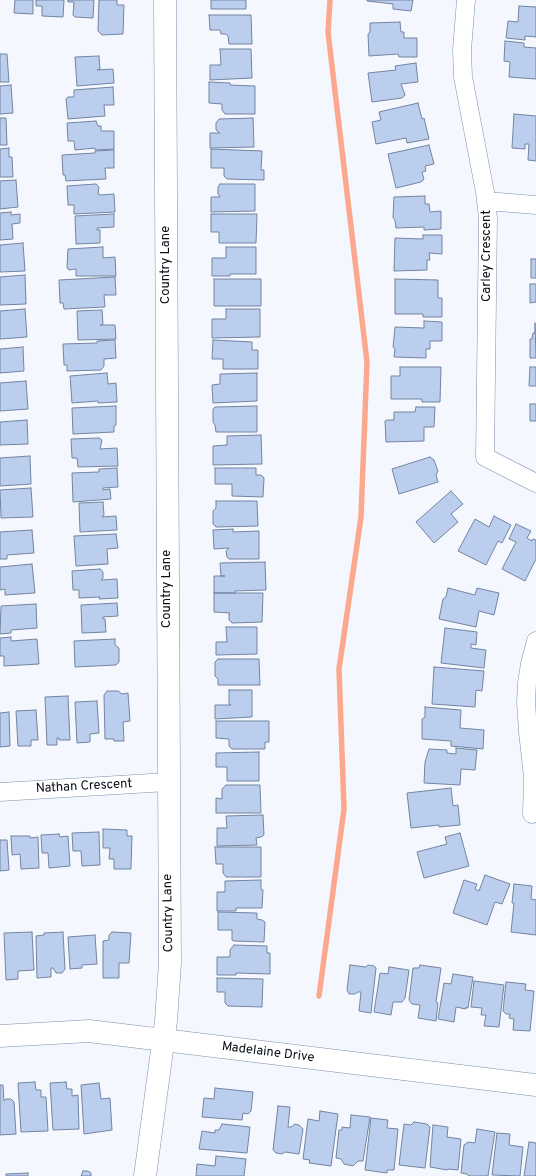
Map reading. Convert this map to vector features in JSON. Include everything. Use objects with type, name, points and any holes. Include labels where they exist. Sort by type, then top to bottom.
[{"type":"street","name":"Country Lane","points":[[145,1176],[168,1002],[170,964],[165,0]]},
{"type":"street","name":"Carley Crescent","points":[[466,0],[462,50],[463,77],[486,202],[488,228],[485,456],[536,483]]},
{"type":"street","points":[[486,202],[536,205]]},
{"type":"street","points":[[532,814],[534,777],[528,732],[526,696],[530,664],[536,641]]},
{"type":"street","name":"Nathan Crescent","points":[[0,792],[168,782]]},
{"type":"street","name":"Madelaine Drive","points":[[0,1036],[89,1031],[536,1085]]},
{"type":"building","points":[[15,0],[33,0],[33,14],[14,13]]},
{"type":"building","points":[[36,0],[64,0],[63,17],[42,16],[42,6],[36,6]]},
{"type":"building","points":[[68,0],[94,0],[93,18],[75,17],[73,15],[74,2],[68,2]]},
{"type":"building","points":[[99,0],[117,0],[117,5],[124,5],[123,34],[102,35],[98,31]]},
{"type":"building","points":[[211,0],[246,0],[246,9],[211,9]]},
{"type":"building","points":[[367,0],[413,0],[411,11],[393,9],[393,4]]},
{"type":"building","points":[[519,6],[536,7],[536,37],[525,36],[525,40],[506,38],[508,21],[518,22]]},
{"type":"building","points":[[209,15],[251,15],[252,44],[229,44],[228,36],[226,34],[221,34],[220,30],[210,30]]},
{"type":"building","points":[[400,22],[401,32],[404,32],[404,38],[417,38],[417,57],[399,57],[398,54],[369,56],[368,34],[370,32],[370,23]]},
{"type":"building","points":[[505,41],[524,43],[524,47],[536,48],[536,79],[509,77],[510,62],[504,61]]},
{"type":"building","points":[[220,49],[251,49],[252,78],[210,80],[210,65],[221,65]]},
{"type":"building","points":[[0,54],[7,54],[9,82],[0,82]]},
{"type":"building","points":[[99,56],[100,69],[97,70],[113,69],[114,83],[77,86],[75,57]]},
{"type":"building","points":[[416,63],[418,82],[401,84],[405,95],[402,98],[372,102],[368,73],[396,70],[395,66]]},
{"type":"building","points":[[209,82],[255,86],[255,114],[225,114],[222,110],[222,104],[209,103]]},
{"type":"building","points":[[11,85],[13,113],[0,114],[0,86]]},
{"type":"building","points":[[113,87],[114,105],[104,105],[105,116],[68,119],[66,99],[68,97],[74,97],[74,90]]},
{"type":"building","points":[[418,103],[422,119],[424,118],[429,139],[407,143],[406,138],[376,144],[372,122],[381,120],[379,112]]},
{"type":"building","points":[[514,114],[536,116],[536,161],[528,160],[529,144],[525,144],[525,149],[512,148]]},
{"type":"building","points":[[0,118],[6,118],[7,145],[0,145]]},
{"type":"building","points":[[253,118],[254,147],[210,148],[210,133],[220,133],[216,130],[216,123],[219,119]]},
{"type":"building","points":[[96,121],[98,126],[101,126],[101,131],[114,131],[114,149],[95,150],[95,148],[75,150],[74,141],[68,141],[67,123]]},
{"type":"building","points":[[429,145],[434,164],[425,166],[426,171],[422,172],[424,179],[421,182],[396,188],[388,154]]},
{"type":"building","points":[[9,148],[9,157],[12,157],[13,177],[0,177],[0,149]]},
{"type":"building","points":[[211,149],[262,151],[261,170],[264,170],[264,180],[227,179],[224,176],[224,168],[211,168]]},
{"type":"building","points":[[114,150],[114,168],[105,168],[106,179],[66,181],[65,175],[63,175],[62,155]]},
{"type":"building","points":[[16,180],[18,207],[0,209],[0,181]]},
{"type":"building","points":[[96,184],[99,187],[98,194],[114,194],[115,212],[74,214],[74,205],[68,205],[67,186]]},
{"type":"building","points":[[220,184],[255,184],[255,211],[211,212],[211,197],[220,197],[218,194],[218,187]]},
{"type":"building","points":[[425,196],[425,204],[429,204],[430,212],[441,211],[441,229],[424,230],[424,227],[396,228],[395,220],[393,218],[394,197]]},
{"type":"building","points":[[11,212],[11,215],[20,214],[20,223],[12,224],[13,239],[0,240],[0,213]]},
{"type":"building","points":[[114,214],[114,227],[97,228],[97,230],[100,230],[100,243],[76,244],[75,216]]},
{"type":"building","points":[[211,214],[257,214],[256,243],[219,243],[219,232],[211,232]]},
{"type":"building","points":[[423,235],[442,235],[442,254],[429,253],[430,260],[427,260],[427,270],[394,271],[395,238],[423,239]]},
{"type":"building","points":[[23,243],[25,271],[0,272],[0,245]]},
{"type":"building","points":[[103,247],[103,258],[115,257],[116,276],[76,276],[76,269],[69,270],[67,268],[68,249]]},
{"type":"building","points":[[226,247],[256,247],[256,274],[212,276],[212,258],[226,258]]},
{"type":"building","points":[[531,259],[536,259],[536,278],[531,278]]},
{"type":"building","points":[[25,275],[26,304],[0,305],[0,277]]},
{"type":"building","points":[[115,277],[116,295],[104,295],[105,307],[64,309],[63,303],[60,303],[59,280]]},
{"type":"building","points":[[214,279],[261,279],[261,306],[214,306]]},
{"type":"building","points":[[395,279],[438,280],[438,298],[442,298],[442,317],[423,317],[423,314],[395,314]]},
{"type":"building","points":[[530,284],[536,284],[536,302],[530,303]]},
{"type":"building","points":[[25,309],[27,337],[0,339],[0,311]]},
{"type":"building","points":[[226,309],[260,309],[260,337],[212,338],[212,319],[226,319]]},
{"type":"building","points":[[102,310],[103,324],[100,325],[115,325],[116,339],[78,340],[77,311]]},
{"type":"building","points":[[424,321],[442,322],[442,341],[430,341],[430,349],[426,349],[426,358],[394,357],[395,349],[393,347],[395,327],[424,328]]},
{"type":"building","points":[[535,323],[536,358],[530,358],[530,339],[532,339],[533,333],[535,333]]},
{"type":"building","points":[[115,340],[116,358],[104,359],[104,366],[101,370],[67,371],[67,365],[64,365],[63,344],[97,343],[97,341]]},
{"type":"building","points":[[213,340],[252,342],[252,350],[258,350],[258,369],[223,369],[223,359],[212,359]]},
{"type":"building","points":[[23,347],[24,371],[0,373],[0,349]]},
{"type":"building","points":[[400,367],[441,367],[440,402],[422,402],[422,399],[391,399],[391,376],[400,376]]},
{"type":"building","points":[[530,367],[536,367],[536,386],[529,386]]},
{"type":"building","points":[[107,373],[108,384],[116,383],[117,402],[98,403],[98,401],[72,403],[70,376]]},
{"type":"building","points":[[257,373],[257,401],[213,403],[212,385],[220,384],[220,374]]},
{"type":"building","points":[[26,381],[28,409],[0,411],[0,383]]},
{"type":"building","points":[[530,404],[536,404],[536,421],[530,421]]},
{"type":"building","points":[[116,406],[116,425],[114,426],[114,432],[73,434],[72,408]]},
{"type":"building","points":[[257,406],[257,432],[216,432],[213,422],[213,409],[215,407]]},
{"type":"building","points":[[416,407],[435,407],[434,427],[424,427],[424,441],[386,442],[385,421],[394,420],[394,412],[415,412]]},
{"type":"building","points":[[27,420],[28,444],[0,445],[0,422]]},
{"type":"building","points":[[261,435],[262,464],[213,465],[213,446],[227,445],[227,436]]},
{"type":"building","points":[[99,438],[102,440],[100,449],[117,448],[118,466],[78,467],[77,458],[72,458],[71,439]]},
{"type":"building","points":[[30,456],[31,484],[0,486],[0,458]]},
{"type":"building","points":[[430,457],[434,460],[438,471],[436,475],[438,482],[399,494],[392,469]]},
{"type":"building","points":[[117,468],[118,487],[103,488],[103,490],[110,489],[111,499],[73,502],[72,473],[99,472],[99,469]]},
{"type":"building","points":[[215,468],[256,468],[256,475],[261,475],[264,478],[263,497],[232,496],[232,484],[215,484]]},
{"type":"building","points":[[31,488],[33,517],[1,518],[0,490]]},
{"type":"building","points":[[451,491],[463,504],[451,514],[458,522],[434,543],[416,522]]},
{"type":"building","points":[[216,501],[257,501],[258,526],[216,527],[213,524],[213,511],[216,508]]},
{"type":"building","points":[[103,502],[104,515],[102,517],[116,516],[117,530],[80,532],[79,503]]},
{"type":"building","points":[[494,516],[511,525],[502,543],[498,541],[486,565],[458,551],[475,519],[489,527]]},
{"type":"building","points":[[516,524],[531,531],[527,538],[532,541],[533,539],[536,540],[536,559],[525,581],[502,569],[516,542],[509,539]]},
{"type":"building","points":[[233,529],[233,532],[259,531],[259,559],[229,559],[226,551],[229,548],[214,549],[213,530]]},
{"type":"building","points":[[32,530],[34,553],[7,555],[7,559],[0,559],[0,532]]},
{"type":"building","points":[[116,534],[118,548],[107,549],[108,564],[76,566],[74,536]]},
{"type":"building","points":[[265,562],[266,590],[235,591],[235,593],[214,593],[214,576],[221,576],[220,563]]},
{"type":"building","points":[[32,564],[35,593],[5,595],[5,589],[0,590],[0,567]]},
{"type":"building","points":[[100,569],[103,572],[103,578],[101,580],[117,579],[118,598],[79,598],[79,590],[73,590],[72,571]]},
{"type":"building","points":[[448,588],[475,595],[477,588],[499,593],[494,615],[479,611],[476,627],[439,619],[443,599],[446,597]]},
{"type":"building","points":[[214,593],[263,593],[262,622],[232,623],[229,620],[230,613],[214,612]]},
{"type":"building","points":[[117,603],[118,616],[103,617],[103,619],[105,619],[106,632],[82,633],[81,605]]},
{"type":"building","points":[[36,604],[37,628],[11,630],[11,633],[0,634],[1,606]]},
{"type":"building","points":[[226,627],[257,627],[257,654],[216,655],[216,642],[227,642]]},
{"type":"building","points":[[445,628],[477,632],[476,645],[471,644],[471,648],[486,650],[484,668],[441,663]]},
{"type":"building","points":[[11,637],[11,641],[37,639],[39,664],[4,666],[4,656],[0,656],[0,638]]},
{"type":"building","points":[[115,639],[115,645],[119,648],[119,662],[116,665],[75,667],[74,641]]},
{"type":"building","points":[[218,659],[259,659],[260,685],[218,685],[218,679],[215,676],[215,662]]},
{"type":"building","points":[[434,667],[484,671],[482,691],[476,690],[475,707],[432,704]]},
{"type":"building","points":[[229,690],[252,690],[252,717],[215,719],[215,705],[231,705],[229,704]]},
{"type":"building","points":[[107,691],[118,691],[122,694],[128,693],[130,721],[123,722],[124,741],[105,739],[104,695]]},
{"type":"building","points":[[68,696],[70,740],[59,740],[59,738],[57,738],[57,745],[47,745],[45,697]]},
{"type":"building","points":[[97,701],[99,733],[90,734],[90,742],[77,743],[75,702]]},
{"type":"building","points":[[425,707],[461,710],[460,728],[484,730],[483,749],[451,746],[451,741],[422,739],[422,719],[425,717]]},
{"type":"building","points":[[36,710],[38,740],[31,740],[31,746],[18,746],[16,711]]},
{"type":"building","points":[[9,712],[10,746],[0,747],[0,713]]},
{"type":"building","points":[[216,721],[269,721],[269,742],[265,742],[265,749],[232,749],[229,746],[229,739],[216,738]]},
{"type":"building","points":[[456,748],[477,750],[475,770],[461,769],[460,785],[424,783],[425,762],[429,749],[447,750],[447,753],[456,754]]},
{"type":"building","points":[[259,752],[259,781],[227,781],[227,767],[216,767],[216,753]]},
{"type":"building","points":[[226,785],[260,785],[261,813],[216,813],[216,798],[222,799],[222,789]]},
{"type":"building","points":[[451,788],[453,806],[458,805],[460,825],[439,827],[439,825],[411,828],[407,793]]},
{"type":"building","points":[[263,815],[264,835],[256,838],[257,845],[217,846],[217,828],[227,828],[226,816]]},
{"type":"building","points":[[103,829],[127,830],[127,836],[132,836],[131,869],[114,869],[114,859],[109,859],[110,848],[103,848]]},
{"type":"building","points":[[99,832],[100,865],[82,866],[81,851],[73,851],[72,833]]},
{"type":"building","points":[[460,833],[469,866],[424,878],[417,852],[447,844],[445,837]]},
{"type":"building","points":[[59,834],[60,837],[68,836],[70,866],[49,868],[48,853],[42,853],[41,835]]},
{"type":"building","points":[[11,836],[30,836],[30,838],[38,837],[39,868],[21,869],[20,854],[12,855]]},
{"type":"building","points":[[0,840],[7,840],[9,870],[0,871]]},
{"type":"building","points":[[215,847],[261,847],[261,877],[226,877],[223,873],[223,864],[216,864]]},
{"type":"building","points":[[485,875],[510,884],[502,904],[495,902],[487,925],[453,913],[464,880],[477,884],[475,889],[479,891]]},
{"type":"building","points":[[261,880],[261,889],[263,890],[262,908],[236,908],[236,911],[217,911],[217,892],[225,892],[225,881]]},
{"type":"building","points":[[514,884],[532,886],[531,899],[536,900],[536,935],[511,932]]},
{"type":"building","points":[[218,912],[257,913],[257,919],[265,922],[264,942],[232,940],[232,930],[218,930]]},
{"type":"building","points":[[32,932],[34,970],[18,971],[18,979],[6,980],[4,933]]},
{"type":"building","points":[[63,932],[65,969],[62,973],[56,973],[53,968],[51,968],[51,977],[37,978],[36,936],[44,935],[44,933]]},
{"type":"building","points":[[112,932],[131,933],[129,963],[119,963],[119,978],[103,978],[103,941],[109,940],[109,935]]},
{"type":"building","points":[[95,935],[97,964],[82,965],[82,968],[70,969],[68,937]]},
{"type":"building","points":[[234,945],[267,946],[267,953],[270,953],[270,974],[236,973],[236,975],[217,975],[217,957],[230,957],[230,950]]},
{"type":"building","points":[[350,965],[366,967],[368,965],[376,968],[371,1013],[359,1011],[361,992],[349,994],[347,990]]},
{"type":"building","points":[[420,965],[441,968],[436,1002],[438,1003],[436,1021],[418,1018],[420,1005],[412,1004],[409,1000],[413,968],[419,968]]},
{"type":"building","points":[[389,967],[409,970],[405,998],[402,1002],[393,1002],[391,1015],[374,1012],[380,973],[388,974]]},
{"type":"building","points":[[453,974],[473,977],[468,1008],[456,1007],[454,1022],[438,1019],[444,983],[451,984]]},
{"type":"building","points":[[217,978],[263,979],[262,1007],[228,1006],[225,1003],[225,992],[217,992]]},
{"type":"building","points":[[474,981],[504,985],[499,1027],[484,1026],[486,1015],[481,1015],[482,1008],[471,1007]]},
{"type":"building","points":[[506,982],[526,984],[525,990],[534,991],[530,1031],[513,1030],[514,1019],[509,1018],[510,1014],[506,1014],[503,1011]]},
{"type":"building","points":[[35,1082],[36,1090],[41,1090],[41,1097],[46,1097],[48,1131],[21,1132],[18,1083]]},
{"type":"building","points":[[66,1082],[67,1089],[72,1089],[72,1096],[78,1095],[79,1129],[53,1130],[50,1083]]},
{"type":"building","points":[[99,1083],[101,1099],[110,1098],[112,1130],[84,1134],[81,1085]]},
{"type":"building","points":[[0,1085],[3,1085],[4,1101],[6,1099],[11,1099],[14,1102],[16,1134],[0,1135]]},
{"type":"building","points":[[215,1088],[253,1092],[251,1111],[248,1114],[243,1113],[242,1120],[202,1117],[204,1098],[214,1099]]},
{"type":"building","points":[[278,1106],[290,1107],[288,1127],[295,1124],[299,1125],[303,1129],[299,1154],[285,1152],[282,1154],[276,1153],[273,1150]]},
{"type":"building","points":[[320,1111],[338,1114],[331,1166],[309,1163],[310,1160],[303,1159],[308,1119],[319,1121]]},
{"type":"building","points":[[351,1115],[370,1117],[363,1161],[358,1161],[353,1166],[344,1164],[341,1159],[336,1158],[339,1130],[342,1130],[342,1127],[350,1128]]},
{"type":"building","points":[[371,1118],[388,1120],[387,1128],[398,1129],[394,1170],[387,1170],[387,1173],[365,1170]]},
{"type":"building","points":[[414,1122],[427,1124],[430,1127],[425,1168],[399,1165],[404,1124],[411,1125]]},
{"type":"building","points":[[222,1124],[250,1127],[247,1153],[199,1149],[202,1131],[215,1133],[215,1130],[219,1130]]},
{"type":"building","points":[[433,1125],[448,1127],[447,1137],[461,1139],[458,1170],[430,1167]]},
{"type":"building","points":[[477,1129],[495,1132],[488,1176],[469,1176],[461,1173],[464,1145],[468,1142],[475,1143]]},
{"type":"building","points":[[497,1133],[510,1134],[509,1145],[523,1147],[520,1176],[492,1175]]},
{"type":"building","points":[[529,1142],[536,1143],[536,1176],[524,1176]]},
{"type":"building","points":[[216,1156],[246,1159],[244,1176],[196,1176],[197,1164],[215,1166]]},
{"type":"building","points":[[83,1171],[88,1171],[91,1173],[91,1176],[81,1176]]},
{"type":"building","points":[[28,1173],[28,1176],[6,1176],[6,1174]]},
{"type":"waterway","points":[[319,996],[344,809],[339,669],[361,517],[367,362],[328,32],[330,0]]}]
